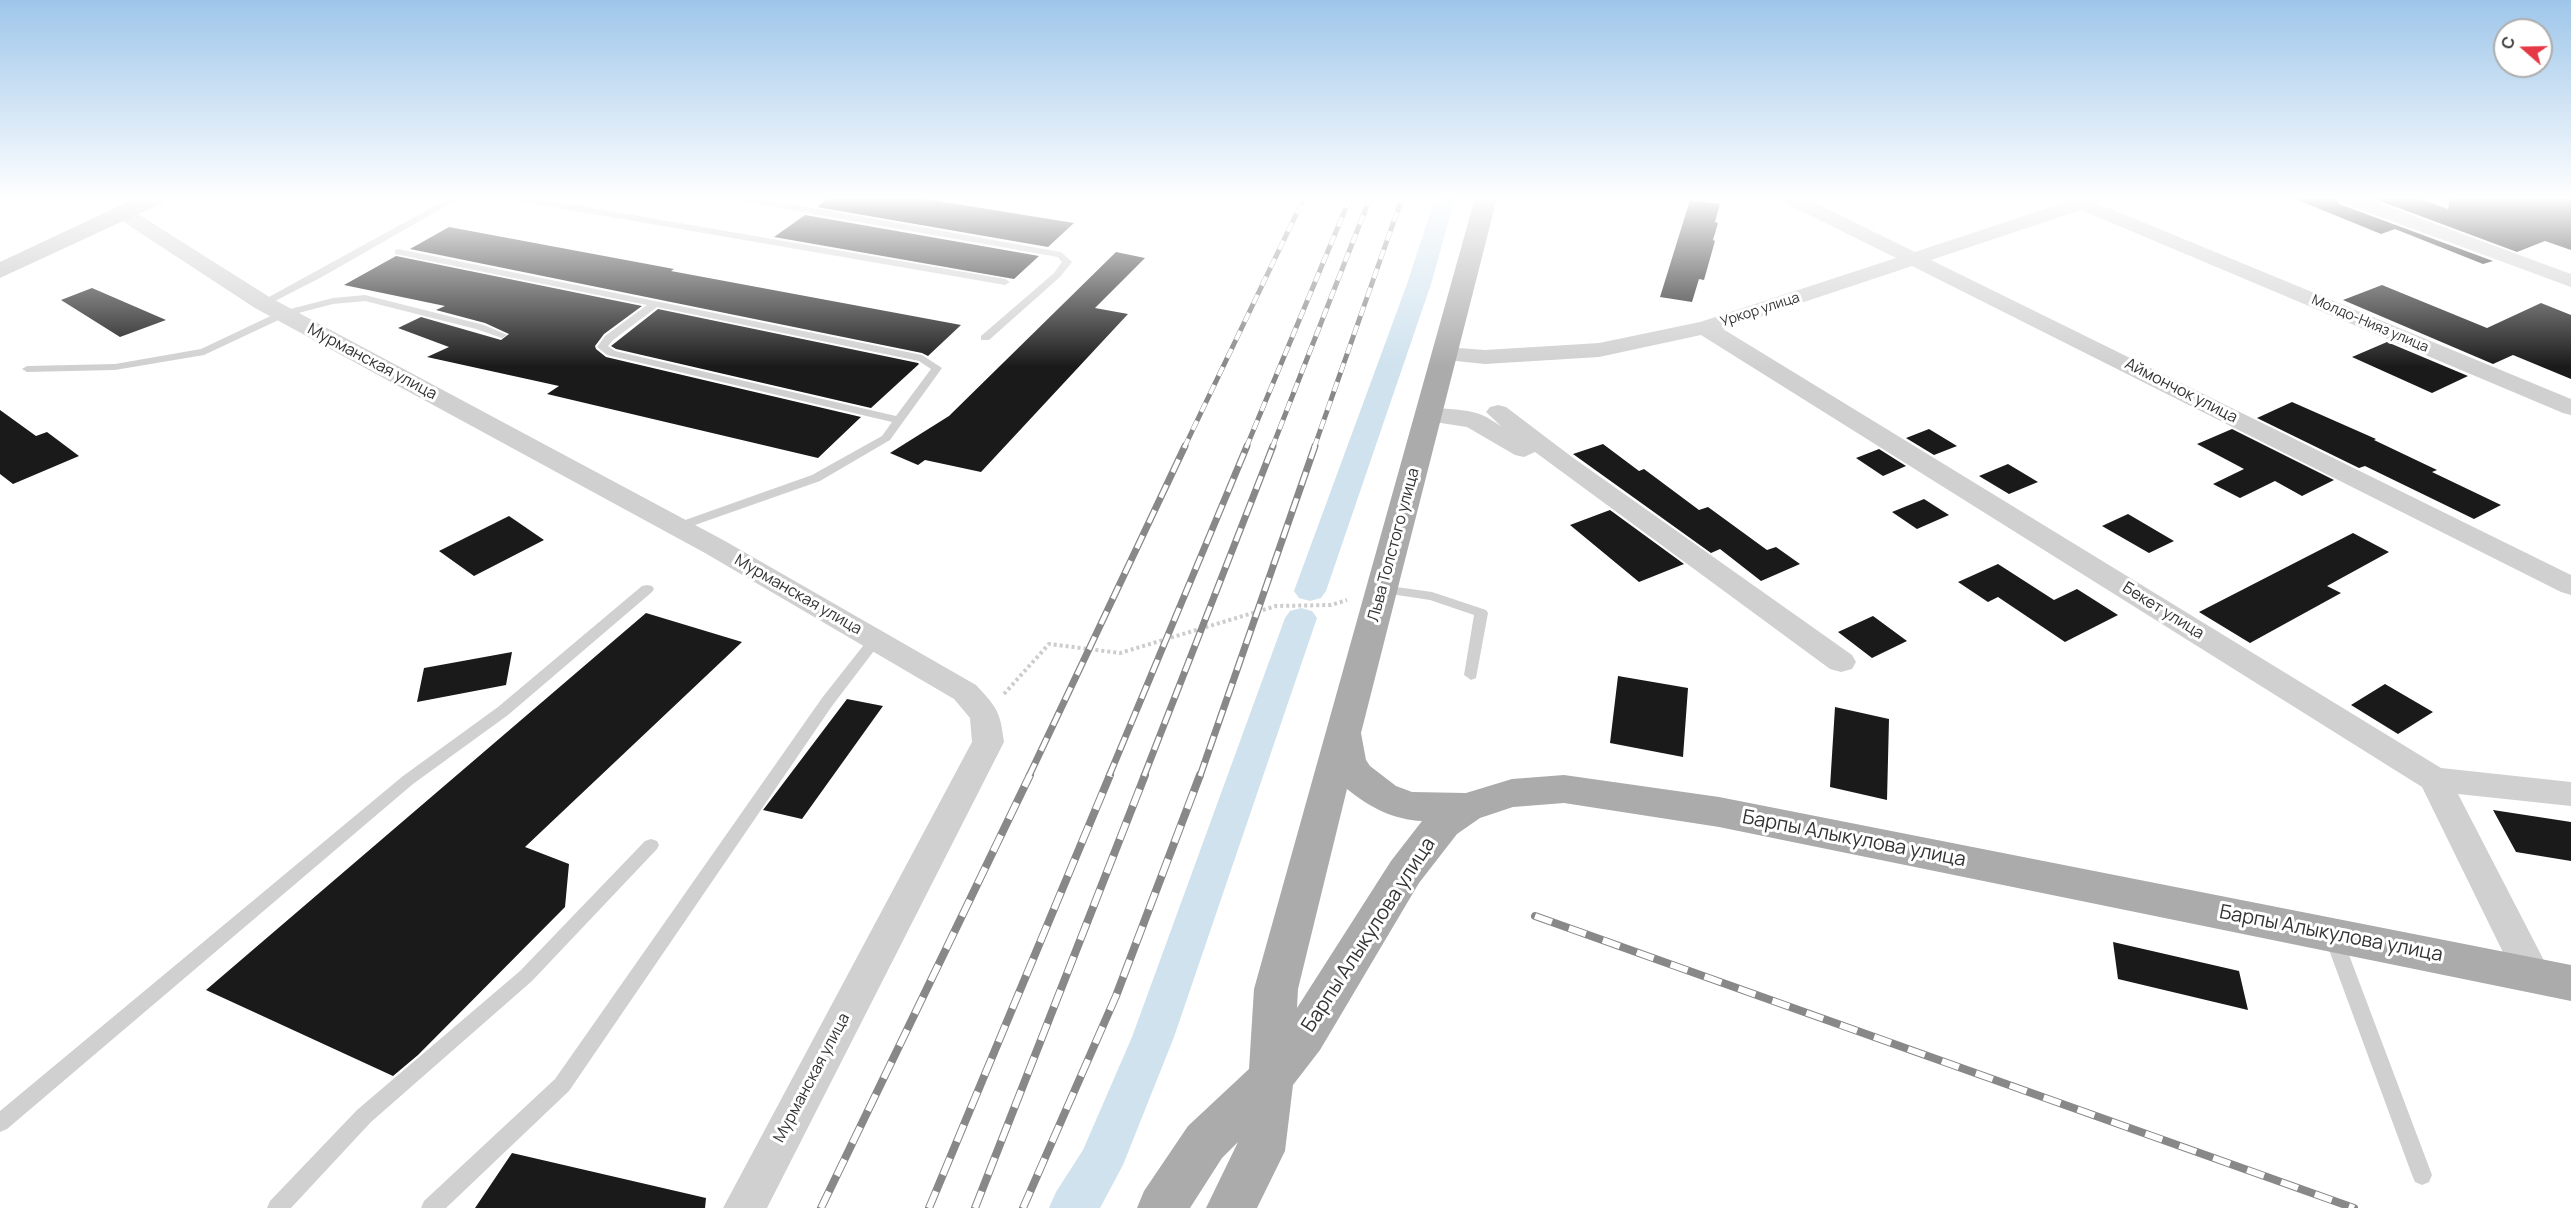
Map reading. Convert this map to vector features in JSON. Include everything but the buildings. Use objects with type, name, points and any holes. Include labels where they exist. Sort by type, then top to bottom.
[{"type":"main road","name":"Льва Толстого улица","points":[[1466,808],[1410,806],[1382,796],[1357,776],[1352,769],[1348,762],[1343,733],[1471,254]]},
{"type":"main road","points":[[1232,1208],[1261,1152],[1271,1078],[1276,989],[1343,733]]},
{"type":"main road","name":"Барпы Алыкулова улица","points":[[1162,1208],[1205,1142],[1271,1078],[1304,1036],[1405,872],[1443,823],[1466,808],[1512,793],[1536,789],[1600,793],[1719,812],[2552,979]]},
{"type":"street","points":[[0,271],[35,254]]},
{"type":"street","name":"Мурманская улица","points":[[188,254],[273,308],[678,527],[965,692],[985,715],[988,742],[744,1208]]},
{"type":"street","name":"Аймончок улица","points":[[1906,254],[2571,586]]},
{"type":"street","name":"Уркор улица","points":[[1445,354],[1495,357],[1599,350],[1705,328],[1929,254]]},
{"type":"street","name":"Молдо-Нияз улица","points":[[2211,254],[2571,408]]},
{"type":"street","points":[[2501,254],[2571,280]]},
{"type":"street","name":"Бекет улица","points":[[1705,328],[2434,779]]},
{"type":"street","points":[[1498,412],[1563,462],[1841,662]]},
{"type":"street","points":[[1429,415],[1473,420],[1519,448],[1563,462]]},
{"type":"street","points":[[2434,779],[2571,795]]},
{"type":"street","points":[[2434,779],[2552,979]]},
{"type":"lane","points":[[27,369],[115,367],[204,352],[273,308],[317,276],[356,254]]},
{"type":"lane","points":[[410,254],[922,358],[936,368],[886,438],[816,478],[678,527]]},
{"type":"lane","points":[[845,254],[1005,282]]},
{"type":"lane","points":[[985,338],[1057,275],[1067,262],[1057,254]]},
{"type":"lane","points":[[273,308],[365,298],[480,327],[502,335]]},
{"type":"lane","points":[[655,304],[609,338],[602,346],[611,353],[898,420]]},
{"type":"lane","points":[[0,1124],[408,780],[503,711],[646,589]]},
{"type":"lane","points":[[1382,589],[1432,596],[1481,613],[1471,675]]},
{"type":"lane","points":[[431,1208],[562,1085],[827,702],[874,640]]},
{"type":"lane","points":[[277,1208],[364,1116],[526,976],[651,845]]},
{"type":"lane","points":[[2333,934],[2422,1175]]},
{"type":"path","points":[[985,715],[1049,644],[1120,653],[1276,606],[1331,605],[1382,589]]},
{"type":"waterway","points":[[1310,591],[1428,254]]},
{"type":"waterway","points":[[1073,1208],[1100,1165],[1153,1037],[1301,618]]},
{"type":"railway","points":[[1184,448],[1277,254]]},
{"type":"railway","points":[[1246,448],[1327,254]]},
{"type":"railway","points":[[1272,448],[1348,254]]},
{"type":"railway","points":[[1314,448],[1382,254]]},
{"type":"railway","points":[[1029,776],[1185,446]]},
{"type":"railway","points":[[1109,776],[1247,446]]},
{"type":"railway","points":[[1144,776],[1273,446]]},
{"type":"railway","points":[[1200,776],[1315,446]]},
{"type":"railway","points":[[821,1208],[1030,775]]},
{"type":"railway","points":[[929,1208],[1110,775]]},
{"type":"railway","points":[[975,1208],[1145,775]]},
{"type":"railway","points":[[1023,1208],[1116,996],[1200,775]]},
{"type":"railway","points":[[1535,916],[2354,1208]]}]
